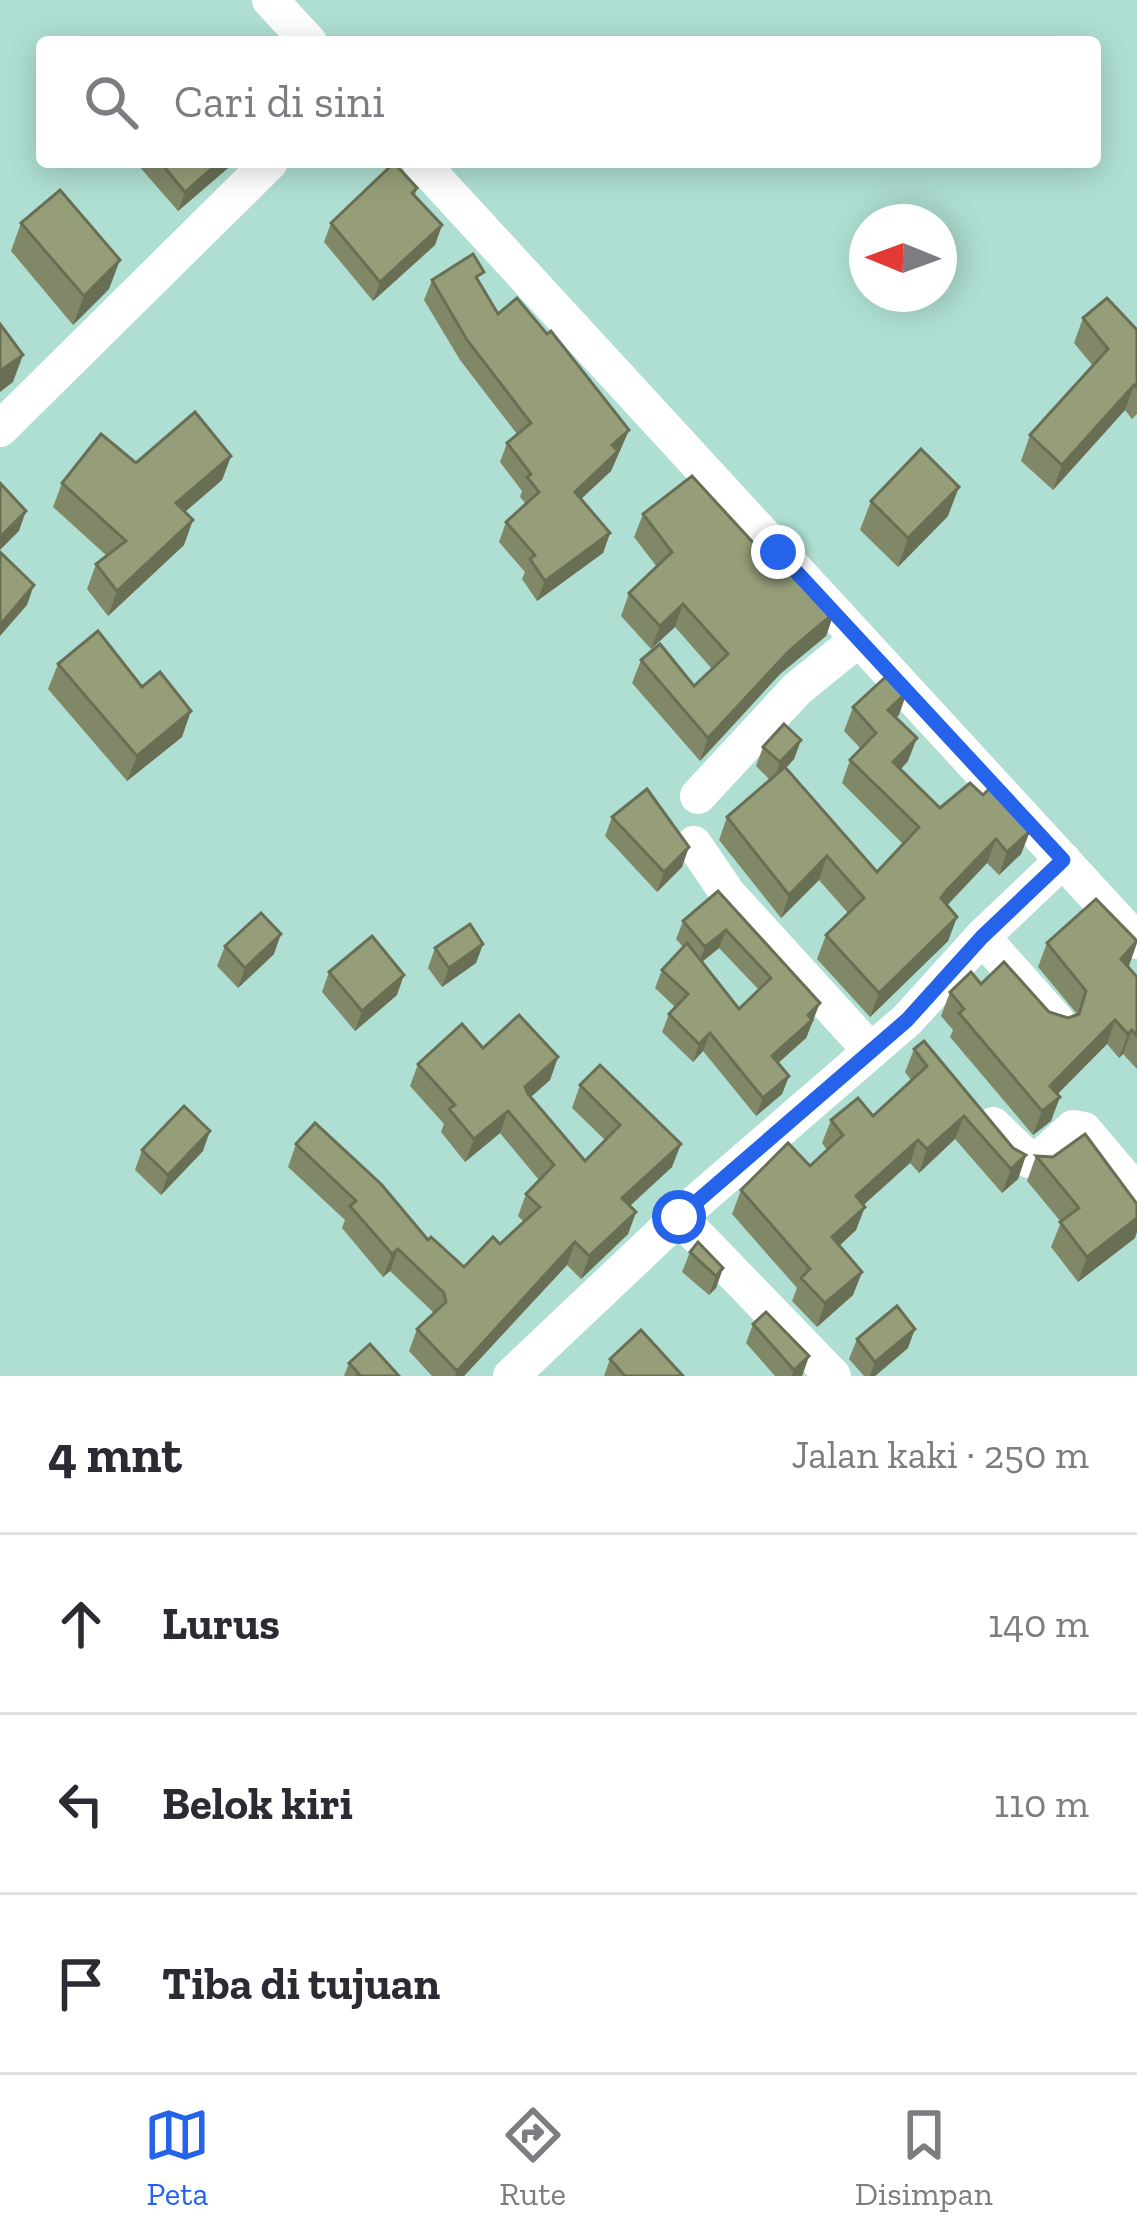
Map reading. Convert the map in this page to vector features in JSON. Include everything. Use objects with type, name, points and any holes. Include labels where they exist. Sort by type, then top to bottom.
[{"type":"street","points":[[270,0],[304,36]]},
{"type":"street","points":[[0,429],[264,168]]},
{"type":"street","points":[[425,168],[1137,941]]},
{"type":"street","points":[[698,796],[797,689],[856,641]]},
{"type":"street","points":[[694,844],[728,894],[871,1051]]},
{"type":"street","points":[[511,1376],[679,1217],[907,1020],[982,937],[1063,860]]},
{"type":"street","points":[[982,937],[1056,1019]]},
{"type":"street","points":[[907,1020],[936,1056]]},
{"type":"street","points":[[965,1092],[1029,1160],[1038,1160],[1073,1128],[1084,1130],[1137,1193]]},
{"type":"street","points":[[679,1217],[833,1376]]},
{"type":"building","points":[[165,168],[212,168],[185,192]]},
{"type":"building","points":[[389,168],[399,168],[417,188],[412,193],[442,225],[380,282],[331,223]]},
{"type":"building","points":[[60,190],[120,260],[84,296],[21,223]]},
{"type":"building","points":[[473,254],[484,272],[476,277],[498,314],[517,298],[547,334],[551,331],[629,430],[612,445],[618,451],[575,492],[610,533],[545,581],[530,559],[535,555],[506,522],[539,492],[507,443],[531,423],[467,340],[432,280]]},
{"type":"building","points":[[1107,298],[1137,330],[1137,388],[1134,385],[1062,465],[1030,435],[1108,349],[1083,318]]},
{"type":"building","points":[[0,324],[23,355],[0,371]]},
{"type":"building","points":[[195,412],[231,456],[176,503],[193,520],[117,591],[96,564],[126,541],[62,483],[101,434],[136,463]]},
{"type":"building","points":[[921,449],[959,487],[908,538],[871,501]]},
{"type":"building","points":[[692,476],[769,560],[778,552],[834,613],[789,651],[708,738],[641,660],[660,644],[694,686],[728,654],[683,604],[660,626],[629,593],[672,552],[643,514]]},
{"type":"building","points":[[0,483],[26,511],[0,537]]},
{"type":"building","points":[[0,552],[34,585],[0,625]]},
{"type":"building","points":[[98,631],[142,687],[160,672],[191,711],[137,756],[58,664]]},
{"type":"building","points":[[890,673],[907,692],[888,710],[917,738],[893,762],[940,808],[970,783],[983,795],[993,785],[1030,831],[1007,852],[996,839],[947,890],[941,898],[957,917],[879,993],[826,935],[864,898],[827,856],[789,895],[727,817],[785,767],[877,872],[919,827],[850,760],[876,733],[853,707]]},
{"type":"building","points":[[784,724],[801,740],[780,762],[763,747]]},
{"type":"building","points":[[647,789],[689,847],[664,872],[612,817]]},
{"type":"building","points":[[718,891],[820,1003],[808,1015],[812,1020],[772,1056],[789,1076],[763,1098],[710,1033],[699,1044],[669,1014],[688,994],[662,970],[687,943],[739,1009],[771,978],[726,930],[705,947],[683,921]]},
{"type":"building","points":[[1096,899],[1137,941],[1121,959],[1137,977],[1137,1036],[1132,1030],[1128,1034],[1115,1020],[1050,1086],[1060,1097],[1042,1111],[959,1013],[964,1009],[950,992],[971,972],[981,984],[1004,962],[1049,1012],[1068,1018],[1079,1014],[1086,991],[1047,943]]},
{"type":"building","points":[[261,913],[281,934],[245,968],[225,946]]},
{"type":"building","points":[[470,924],[483,944],[449,968],[435,948]]},
{"type":"building","points":[[372,936],[404,975],[362,1011],[329,972]]},
{"type":"building","points":[[519,1015],[558,1057],[525,1087],[528,1094],[585,1161],[620,1125],[580,1085],[600,1065],[681,1144],[622,1198],[636,1212],[589,1256],[575,1242],[457,1371],[417,1329],[446,1302],[444,1293],[398,1249],[392,1254],[350,1206],[356,1201],[296,1144],[315,1123],[381,1184],[428,1240],[431,1237],[464,1267],[493,1237],[500,1244],[540,1207],[526,1194],[554,1165],[508,1111],[474,1139],[449,1109],[455,1105],[418,1064],[462,1024],[483,1048]]},
{"type":"building","points":[[924,1041],[1013,1148],[1026,1155],[1011,1169],[964,1116],[927,1149],[918,1140],[856,1196],[865,1207],[832,1237],[862,1272],[825,1303],[801,1278],[810,1269],[741,1190],[788,1143],[810,1166],[843,1135],[831,1120],[858,1098],[873,1116],[927,1066],[914,1049]]},
{"type":"building","points":[[184,1106],[210,1131],[168,1175],[142,1150]]},
{"type":"building","points":[[1085,1134],[1137,1204],[1137,1218],[1087,1257],[1060,1222],[1079,1208],[1036,1156],[1053,1157]]},
{"type":"building","points":[[698,1242],[723,1268],[716,1276],[690,1252]]},
{"type":"building","points":[[897,1306],[915,1329],[875,1362],[857,1339]]},
{"type":"building","points":[[766,1312],[809,1356],[794,1370],[753,1324]]},
{"type":"building","points":[[641,1330],[683,1376],[625,1376],[610,1359]]},
{"type":"building","points":[[370,1344],[399,1376],[357,1376],[349,1363]]},
{"type":"route","points":[[679,1217],[907,1020],[982,937],[1063,860],[778,552]]}]
